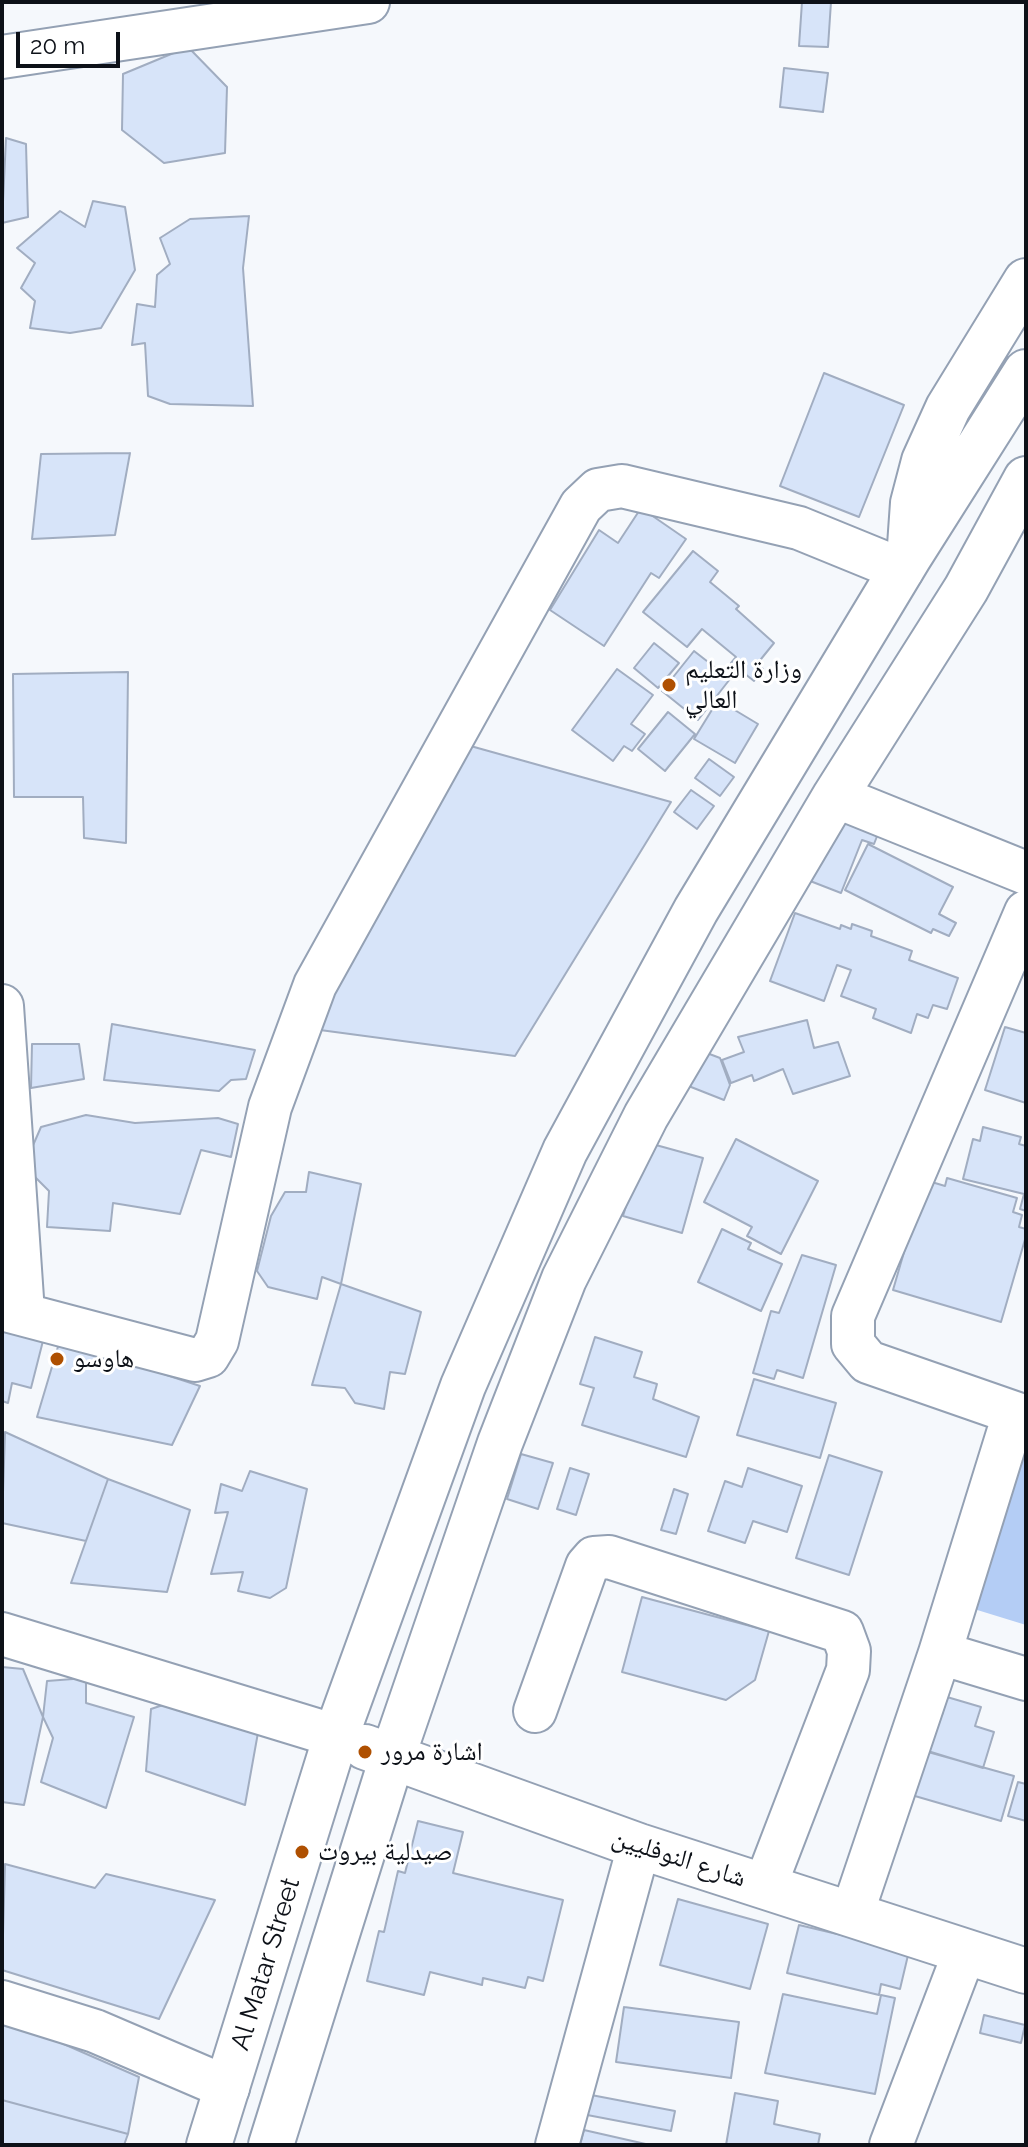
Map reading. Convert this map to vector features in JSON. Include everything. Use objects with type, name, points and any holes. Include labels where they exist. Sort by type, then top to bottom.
[{"type":"main road","points":[[905,564],[913,503],[924,461],[948,408],[1026,281]]},
{"type":"main road","name":"Al Matar Street","points":[[209,2145],[336,1736],[463,1386],[565,1151],[696,910],[905,564],[1026,372]]},
{"type":"main road","points":[[271,2145],[392,1758],[500,1443],[564,1279],[646,1116],[835,796],[966,589],[1026,479]]},
{"type":"main road","points":[[966,589],[1011,559],[1026,544]]},
{"type":"main road","name":"شارع النوفليين","points":[[336,1736],[639,1846],[1026,1971]]},
{"type":"street","points":[[2,57],[368,2]]},
{"type":"street","points":[[2,1006],[13,1311],[195,1360],[208,1356],[217,1341],[270,1107],[315,985],[581,506],[598,490],[622,486],[799,528],[905,564]]},
{"type":"street","points":[[835,796],[1026,873]]},
{"type":"street","points":[[852,1914],[1020,1416],[868,1362],[853,1344],[853,1316],[1026,912]]},
{"type":"street","points":[[535,1711],[587,1566],[594,1558],[609,1557],[842,1632],[849,1651],[848,1670],[765,1886]]},
{"type":"street","points":[[2,1634],[336,1736]]},
{"type":"street","points":[[940,1653],[1026,1679]]},
{"type":"street","points":[[557,2145],[639,1846]]},
{"type":"street","points":[[891,2145],[965,1951]]},
{"type":"street","points":[[2,2002],[95,2031],[228,2088]]},
{"type":"shaded area","points":[[1023,1457],[1026,1458],[1026,1625],[974,1609]]},
{"type":"building","points":[[802,2],[831,2],[828,47],[799,46]]},
{"type":"building","points":[[188,47],[227,87],[225,153],[164,163],[122,130],[123,74]]},
{"type":"building","points":[[784,68],[828,73],[823,112],[780,107]]},
{"type":"building","points":[[6,138],[26,144],[28,217],[2,223]]},
{"type":"building","points":[[93,201],[125,207],[135,270],[101,328],[70,333],[30,328],[35,301],[21,288],[35,263],[17,248],[60,211],[85,227]]},
{"type":"building","points":[[249,216],[243,268],[253,406],[170,404],[148,396],[145,343],[132,345],[137,304],[155,307],[157,275],[170,264],[160,238],[190,219]]},
{"type":"building","points":[[824,373],[904,405],[859,517],[780,486]]},
{"type":"building","points":[[130,453],[115,535],[32,539],[41,454]]},
{"type":"building","points":[[641,508],[686,539],[659,578],[651,573],[604,646],[550,610],[599,530],[618,543]]},
{"type":"building","points":[[693,551],[718,571],[710,582],[739,606],[736,609],[774,643],[757,664],[763,669],[754,681],[731,663],[736,657],[702,629],[687,647],[643,612]]},
{"type":"building","points":[[654,643],[679,663],[658,688],[634,668]]},
{"type":"building","points":[[694,651],[730,679],[698,720],[662,691]]},
{"type":"building","points":[[617,669],[653,695],[631,724],[645,734],[632,751],[624,746],[613,761],[572,730]]},
{"type":"building","points":[[128,672],[126,843],[84,838],[83,797],[14,797],[13,674]]},
{"type":"building","points":[[718,700],[758,724],[735,763],[694,739]]},
{"type":"building","points":[[668,712],[695,734],[665,771],[638,749]]},
{"type":"building","points":[[467,745],[671,802],[515,1056],[305,1028]]},
{"type":"building","points":[[709,759],[734,777],[720,796],[695,778]]},
{"type":"building","points":[[691,790],[714,806],[697,829],[674,812]]},
{"type":"building","points":[[835,802],[883,821],[874,844],[862,840],[841,893],[805,879]]},
{"type":"building","points":[[868,844],[953,887],[939,914],[956,923],[949,936],[933,929],[931,933],[845,890]]},
{"type":"building","points":[[795,913],[840,929],[841,925],[851,929],[852,924],[872,931],[871,936],[912,951],[909,960],[958,978],[947,1009],[933,1005],[928,1018],[917,1014],[911,1033],[873,1018],[876,1009],[841,996],[851,970],[837,965],[824,1001],[770,981]]},
{"type":"building","points":[[807,1020],[814,1048],[838,1042],[850,1076],[793,1094],[783,1069],[754,1081],[752,1075],[731,1083],[722,1060],[744,1052],[738,1037]]},
{"type":"building","points":[[112,1024],[255,1050],[246,1079],[231,1080],[219,1091],[104,1080]]},
{"type":"building","points":[[1005,1027],[1026,1033],[1026,1103],[985,1090]]},
{"type":"building","points":[[32,1044],[79,1044],[84,1079],[31,1088]]},
{"type":"building","points":[[699,1050],[720,1058],[730,1085],[724,1100],[686,1085]]},
{"type":"building","points":[[86,1115],[135,1123],[218,1118],[238,1124],[231,1157],[201,1150],[180,1214],[113,1203],[110,1231],[47,1227],[49,1191],[24,1166],[41,1127]]},
{"type":"building","points":[[983,1127],[1021,1137],[1019,1144],[1026,1146],[1026,1211],[1020,1209],[1024,1194],[963,1179],[973,1139],[980,1141]]},
{"type":"building","points":[[736,1139],[818,1181],[781,1254],[747,1236],[752,1227],[704,1202]]},
{"type":"building","points":[[645,1142],[703,1158],[682,1233],[623,1216]]},
{"type":"building","points":[[309,1172],[361,1184],[341,1284],[322,1277],[317,1299],[268,1287],[257,1271],[271,1216],[285,1192],[306,1192]]},
{"type":"building","points":[[947,1178],[1017,1198],[1013,1212],[1022,1215],[1019,1227],[1026,1229],[1026,1236],[1001,1322],[893,1290],[925,1180],[945,1186]]},
{"type":"building","points":[[722,1229],[751,1243],[748,1249],[782,1264],[761,1311],[698,1282]]},
{"type":"building","points":[[802,1255],[836,1265],[803,1378],[777,1370],[774,1379],[753,1373],[771,1311],[779,1313]]},
{"type":"building","points":[[341,1284],[421,1312],[405,1374],[390,1372],[384,1409],[355,1403],[345,1388],[312,1385]]},
{"type":"building","points":[[2,1321],[46,1329],[31,1388],[12,1383],[8,1403],[2,1401]]},
{"type":"building","points":[[595,1337],[642,1352],[634,1377],[657,1384],[653,1399],[699,1417],[686,1457],[582,1425],[594,1388],[580,1384]]},
{"type":"building","points":[[60,1340],[200,1386],[172,1445],[37,1417]]},
{"type":"building","points":[[754,1379],[836,1403],[820,1458],[737,1435]]},
{"type":"building","points":[[5,1432],[108,1479],[86,1541],[2,1523]]},
{"type":"building","points":[[521,1454],[553,1463],[538,1509],[507,1499]]},
{"type":"building","points":[[829,1455],[882,1472],[849,1575],[796,1558]]},
{"type":"building","points":[[570,1468],[589,1474],[576,1515],[557,1509]]},
{"type":"building","points":[[748,1468],[802,1486],[787,1532],[753,1521],[745,1543],[708,1531],[725,1481],[742,1487]]},
{"type":"building","points":[[250,1471],[307,1489],[286,1588],[270,1598],[238,1591],[243,1572],[211,1574],[228,1512],[215,1513],[221,1484],[242,1491]]},
{"type":"building","points":[[108,1479],[190,1510],[167,1592],[71,1583]]},
{"type":"building","points":[[674,1489],[688,1494],[676,1534],[661,1530]]},
{"type":"building","points":[[642,1597],[769,1631],[755,1680],[726,1700],[622,1672]]},
{"type":"building","points":[[2,1667],[23,1669],[43,1717],[24,1805],[2,1802]]},
{"type":"building","points":[[86,1678],[86,1703],[134,1717],[106,1808],[41,1782],[53,1738],[43,1717],[47,1681]]},
{"type":"building","points":[[947,1697],[981,1707],[975,1726],[994,1732],[983,1768],[918,1748],[929,1712],[942,1715]]},
{"type":"building","points":[[175,1701],[259,1727],[245,1805],[146,1771],[151,1709]]},
{"type":"building","points":[[921,1750],[1014,1776],[1001,1821],[908,1794]]},
{"type":"building","points":[[1018,1782],[1026,1784],[1026,1821],[1008,1816]]},
{"type":"building","points":[[418,1821],[463,1832],[453,1873],[563,1900],[543,1981],[528,1977],[525,1988],[483,1978],[482,1985],[430,1972],[424,1995],[367,1981],[379,1931],[384,1932],[398,1871],[405,1873]]},
{"type":"building","points":[[5,1864],[95,1888],[106,1874],[215,1900],[159,2019],[2,1970]]},
{"type":"building","points":[[678,1899],[768,1924],[750,1989],[660,1965]]},
{"type":"building","points":[[799,1925],[909,1951],[900,1989],[881,1984],[879,1995],[787,1973]]},
{"type":"building","points":[[783,1994],[877,2014],[881,1995],[895,1998],[875,2094],[765,2073]]},
{"type":"building","points":[[624,2007],[739,2022],[731,2078],[616,2062]]},
{"type":"building","points":[[984,2015],[1025,2025],[1021,2043],[980,2033]]},
{"type":"building","points":[[2,2017],[139,2077],[128,2134],[2,2100]]},
{"type":"building","points":[[735,2093],[778,2101],[774,2124],[820,2134],[818,2145],[726,2145]]},
{"type":"building","points":[[586,2094],[675,2111],[671,2131],[582,2114]]},
{"type":"building","points":[[2,2100],[128,2134],[124,2145],[2,2145]]},
{"type":"building","points":[[584,2130],[650,2145],[580,2145]]},
{"type":"place","name":"وزارة التعليم العالي","points":[[669,685]]},
{"type":"place","name":"هاوسو","points":[[57,1359]]},
{"type":"place","name":"اشارة مرور","points":[[365,1752]]},
{"type":"place","name":"صيدلية بيروت","points":[[302,1852]]}]
